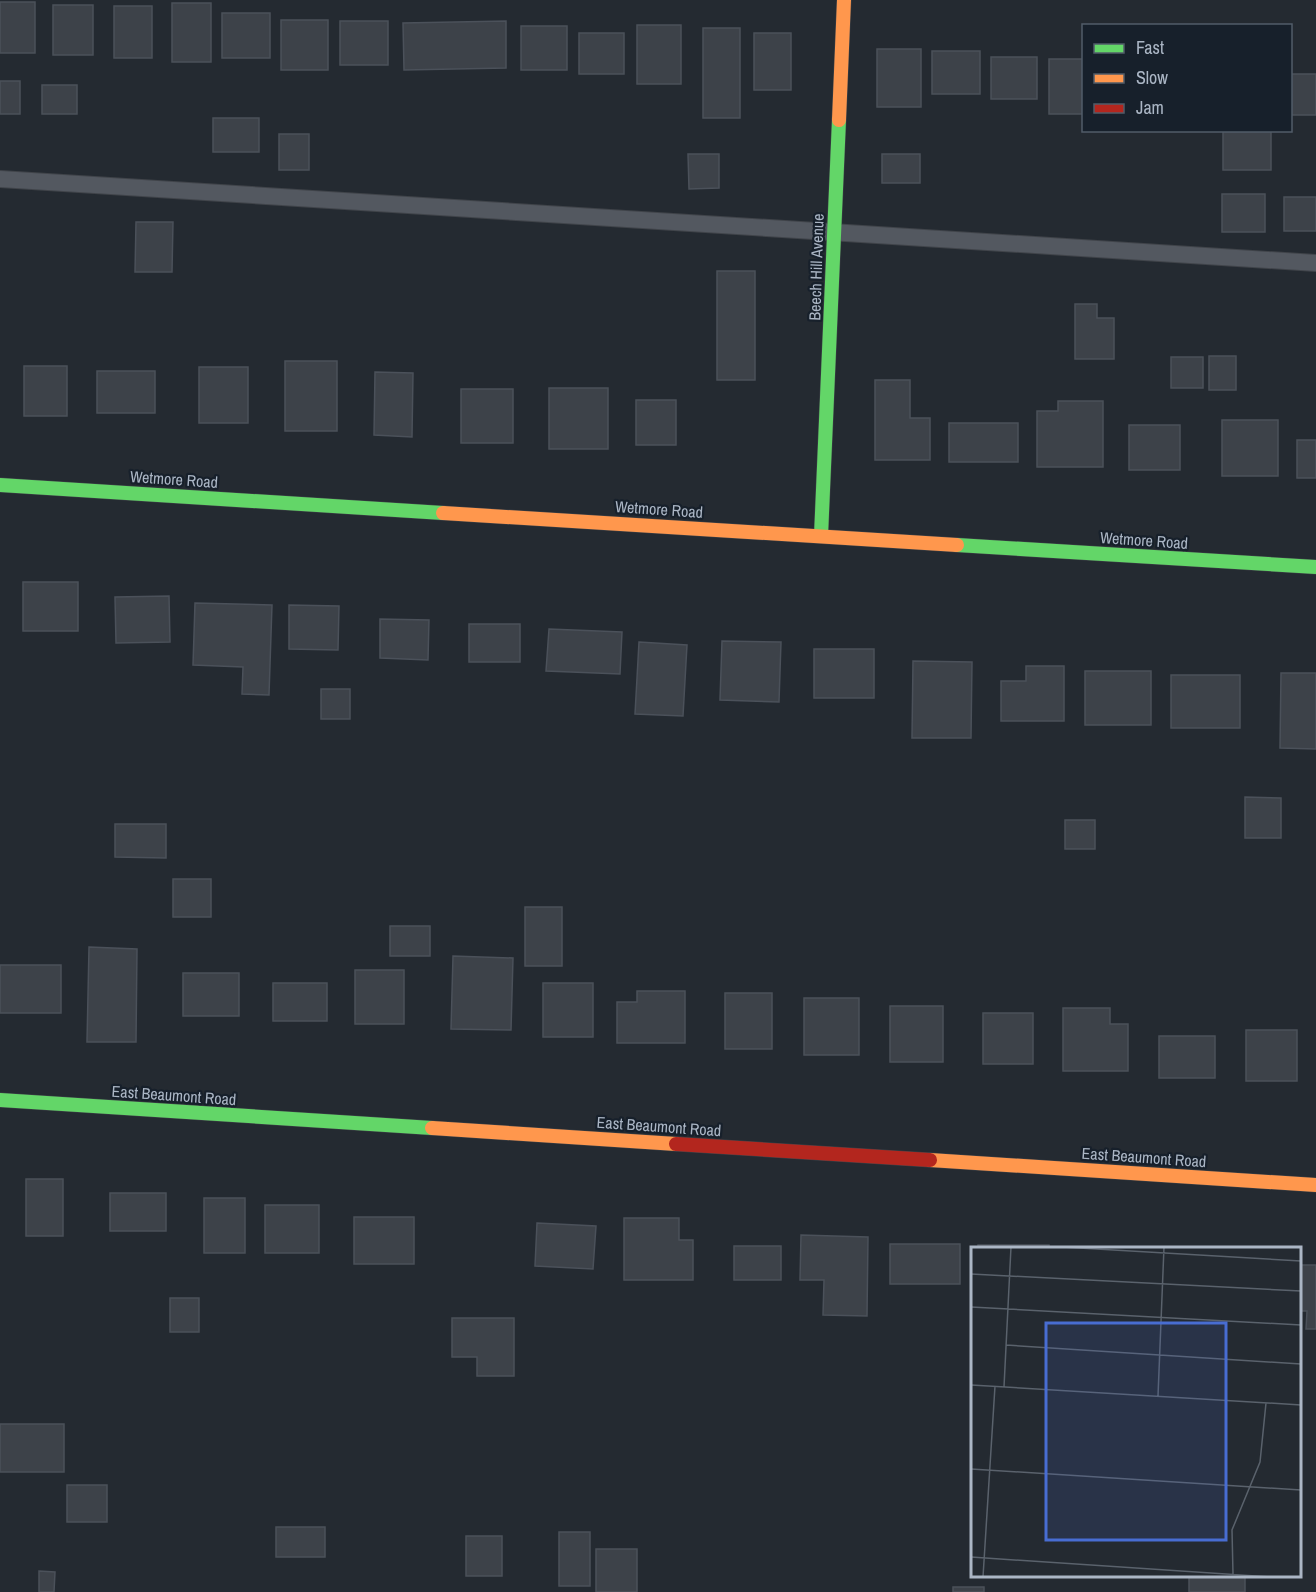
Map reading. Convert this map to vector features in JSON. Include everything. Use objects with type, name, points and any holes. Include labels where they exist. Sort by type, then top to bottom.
[{"type":"street","name":"Beech Hill Avenue","points":[[821,536],[844,0]]},
{"type":"street","name":"Wetmore Road","points":[[0,485],[1316,567]]},
{"type":"street","name":"East Beaumont Road","points":[[0,1100],[1316,1185]]},
{"type":"lane","points":[[0,179],[1316,263]]},
{"type":"building","points":[[0,2],[35,2],[35,53],[0,53]]},
{"type":"building","points":[[172,3],[211,3],[211,62],[172,62]]},
{"type":"building","points":[[53,5],[93,5],[93,55],[53,55]]},
{"type":"building","points":[[114,6],[152,6],[152,58],[114,58]]},
{"type":"building","points":[[222,13],[270,13],[270,58],[222,58]]},
{"type":"building","points":[[281,20],[328,20],[328,70],[281,70]]},
{"type":"building","points":[[340,21],[388,21],[388,65],[340,65]]},
{"type":"building","points":[[506,21],[506,68],[404,70],[403,23]]},
{"type":"building","points":[[637,25],[681,25],[681,84],[637,84]]},
{"type":"building","points":[[521,26],[567,26],[567,70],[521,70]]},
{"type":"building","points":[[703,28],[740,28],[740,118],[703,118]]},
{"type":"building","points":[[579,33],[624,33],[624,74],[579,74]]},
{"type":"building","points":[[754,33],[791,33],[791,90],[754,90]]},
{"type":"building","points":[[877,49],[921,49],[921,107],[877,107]]},
{"type":"building","points":[[932,51],[980,51],[980,94],[932,94]]},
{"type":"building","points":[[991,57],[1037,57],[1037,99],[991,99]]},
{"type":"building","points":[[1049,59],[1082,59],[1082,114],[1049,114]]},
{"type":"building","points":[[1292,74],[1316,74],[1316,115],[1292,115]]},
{"type":"building","points":[[0,81],[20,81],[20,114],[0,114]]},
{"type":"building","points":[[42,85],[77,85],[77,114],[42,114]]},
{"type":"building","points":[[213,118],[259,118],[259,152],[213,152]]},
{"type":"building","points":[[1223,132],[1271,132],[1271,170],[1223,170]]},
{"type":"building","points":[[279,134],[309,134],[309,170],[279,170]]},
{"type":"building","points":[[688,154],[719,154],[719,188],[689,189]]},
{"type":"building","points":[[882,154],[920,154],[920,183],[882,183]]},
{"type":"building","points":[[1222,194],[1265,194],[1265,232],[1222,232]]},
{"type":"building","points":[[1284,197],[1316,197],[1316,231],[1284,231]]},
{"type":"building","points":[[136,222],[173,222],[172,272],[135,272]]},
{"type":"building","points":[[717,271],[755,271],[755,380],[717,380]]},
{"type":"building","points":[[1075,304],[1097,304],[1097,318],[1114,318],[1114,359],[1075,359]]},
{"type":"building","points":[[1209,356],[1236,356],[1236,390],[1209,390]]},
{"type":"building","points":[[1171,357],[1203,357],[1203,388],[1171,388]]},
{"type":"building","points":[[285,361],[337,361],[337,431],[285,431]]},
{"type":"building","points":[[24,366],[67,366],[67,416],[24,416]]},
{"type":"building","points":[[199,367],[248,367],[248,423],[199,423]]},
{"type":"building","points":[[97,371],[155,371],[155,413],[97,413]]},
{"type":"building","points":[[375,372],[413,373],[412,437],[374,435]]},
{"type":"building","points":[[875,380],[910,380],[910,418],[930,418],[930,460],[875,460]]},
{"type":"building","points":[[549,388],[608,388],[608,449],[549,449]]},
{"type":"building","points":[[461,389],[513,389],[513,443],[461,443]]},
{"type":"building","points":[[636,400],[676,400],[676,445],[636,445]]},
{"type":"building","points":[[1058,401],[1103,401],[1103,467],[1037,467],[1037,411],[1058,411]]},
{"type":"building","points":[[1222,420],[1278,420],[1278,476],[1222,476]]},
{"type":"building","points":[[949,423],[1018,423],[1018,462],[949,462]]},
{"type":"building","points":[[1129,425],[1180,425],[1180,470],[1129,470]]},
{"type":"building","points":[[1297,440],[1316,440],[1316,478],[1297,478]]},
{"type":"building","points":[[23,582],[78,582],[78,631],[23,631]]},
{"type":"building","points":[[169,596],[170,642],[116,643],[115,597]]},
{"type":"building","points":[[195,603],[272,605],[269,695],[242,694],[243,667],[193,665]]},
{"type":"building","points":[[289,605],[339,606],[338,650],[289,649]]},
{"type":"building","points":[[380,619],[429,620],[428,660],[380,658]]},
{"type":"building","points":[[469,624],[520,624],[520,662],[469,662]]},
{"type":"building","points":[[549,629],[622,632],[620,674],[546,671]]},
{"type":"building","points":[[722,641],[781,642],[779,702],[720,700]]},
{"type":"building","points":[[639,642],[687,645],[683,716],[635,714]]},
{"type":"building","points":[[814,649],[874,649],[874,698],[814,698]]},
{"type":"building","points":[[913,661],[972,662],[971,738],[912,738]]},
{"type":"building","points":[[1026,666],[1064,666],[1064,721],[1001,721],[1001,681],[1026,681]]},
{"type":"building","points":[[1085,671],[1151,671],[1151,725],[1085,725]]},
{"type":"building","points":[[1281,673],[1316,673],[1316,749],[1280,748]]},
{"type":"building","points":[[1171,675],[1240,675],[1240,728],[1171,728]]},
{"type":"building","points":[[321,689],[350,689],[350,719],[321,719]]},
{"type":"building","points":[[1245,797],[1281,798],[1281,838],[1245,838]]},
{"type":"building","points":[[1065,820],[1095,820],[1095,849],[1065,849]]},
{"type":"building","points":[[115,824],[166,824],[166,858],[115,857]]},
{"type":"building","points":[[173,879],[211,879],[211,917],[173,917]]},
{"type":"building","points":[[525,907],[562,907],[562,966],[525,966]]},
{"type":"building","points":[[390,926],[430,926],[430,956],[390,956]]},
{"type":"building","points":[[89,947],[137,949],[136,1042],[87,1042]]},
{"type":"building","points":[[453,956],[513,958],[511,1030],[451,1029]]},
{"type":"building","points":[[0,965],[61,965],[61,1013],[0,1013]]},
{"type":"building","points":[[355,970],[404,970],[404,1024],[355,1024]]},
{"type":"building","points":[[183,973],[239,973],[239,1016],[183,1016]]},
{"type":"building","points":[[273,983],[327,983],[327,1021],[273,1021]]},
{"type":"building","points":[[543,983],[593,983],[593,1037],[543,1037]]},
{"type":"building","points":[[637,991],[685,991],[685,1043],[617,1043],[617,1002],[637,1002]]},
{"type":"building","points":[[725,993],[772,993],[772,1049],[725,1049]]},
{"type":"building","points":[[804,998],[859,998],[859,1055],[804,1055]]},
{"type":"building","points":[[890,1006],[943,1006],[943,1062],[890,1062]]},
{"type":"building","points":[[1063,1008],[1110,1008],[1110,1024],[1128,1024],[1128,1071],[1063,1071]]},
{"type":"building","points":[[983,1013],[1033,1013],[1033,1064],[983,1064]]},
{"type":"building","points":[[1246,1030],[1297,1030],[1297,1081],[1246,1081]]},
{"type":"building","points":[[1159,1036],[1215,1036],[1215,1078],[1159,1078]]},
{"type":"building","points":[[26,1179],[63,1179],[63,1236],[26,1236]]},
{"type":"building","points":[[110,1193],[166,1193],[166,1231],[110,1231]]},
{"type":"building","points":[[204,1198],[245,1198],[245,1253],[204,1253]]},
{"type":"building","points":[[265,1205],[319,1205],[319,1253],[265,1253]]},
{"type":"building","points":[[354,1217],[414,1217],[414,1264],[354,1264]]},
{"type":"building","points":[[624,1218],[679,1218],[679,1240],[693,1240],[693,1280],[624,1280]]},
{"type":"building","points":[[537,1223],[596,1226],[593,1269],[535,1266]]},
{"type":"building","points":[[801,1235],[868,1237],[867,1316],[823,1315],[824,1280],[800,1280]]},
{"type":"building","points":[[890,1244],[960,1244],[960,1284],[890,1284]]},
{"type":"building","points":[[978,1245],[1049,1245],[1049,1247],[978,1247]]},
{"type":"building","points":[[734,1246],[781,1246],[781,1280],[734,1280]]},
{"type":"building","points":[[1301,1265],[1316,1265],[1316,1329],[1306,1329],[1307,1311],[1301,1311]]},
{"type":"building","points":[[170,1298],[199,1298],[199,1332],[170,1332]]},
{"type":"building","points":[[452,1318],[514,1318],[514,1376],[477,1376],[477,1357],[452,1357]]},
{"type":"building","points":[[0,1424],[64,1424],[64,1472],[0,1472]]},
{"type":"building","points":[[67,1485],[107,1485],[107,1522],[67,1522]]},
{"type":"building","points":[[276,1527],[325,1527],[325,1557],[276,1557]]},
{"type":"building","points":[[559,1532],[590,1532],[590,1586],[559,1586]]},
{"type":"building","points":[[466,1536],[502,1536],[502,1576],[466,1576]]},
{"type":"building","points":[[596,1549],[637,1549],[637,1592],[596,1592]]},
{"type":"building","points":[[39,1571],[55,1572],[54,1592],[39,1592]]},
{"type":"building","points":[[1189,1577],[1245,1577],[1245,1592],[1189,1592]]},
{"type":"building","points":[[953,1587],[984,1587],[984,1592],[953,1592]]},
{"type":"traffic: fast","points":[[821,536],[839,120]]},
{"type":"traffic: fast","points":[[0,485],[443,513]]},
{"type":"traffic: fast","points":[[957,545],[1316,567]]},
{"type":"traffic: fast","points":[[0,1100],[432,1128]]},
{"type":"traffic: slow","points":[[839,120],[844,0]]},
{"type":"traffic: slow","points":[[443,513],[957,545]]},
{"type":"traffic: slow","points":[[432,1128],[676,1144]]},
{"type":"traffic: slow","points":[[930,1160],[1316,1185]]},
{"type":"traffic: jam","points":[[676,1144],[930,1160]]}]
